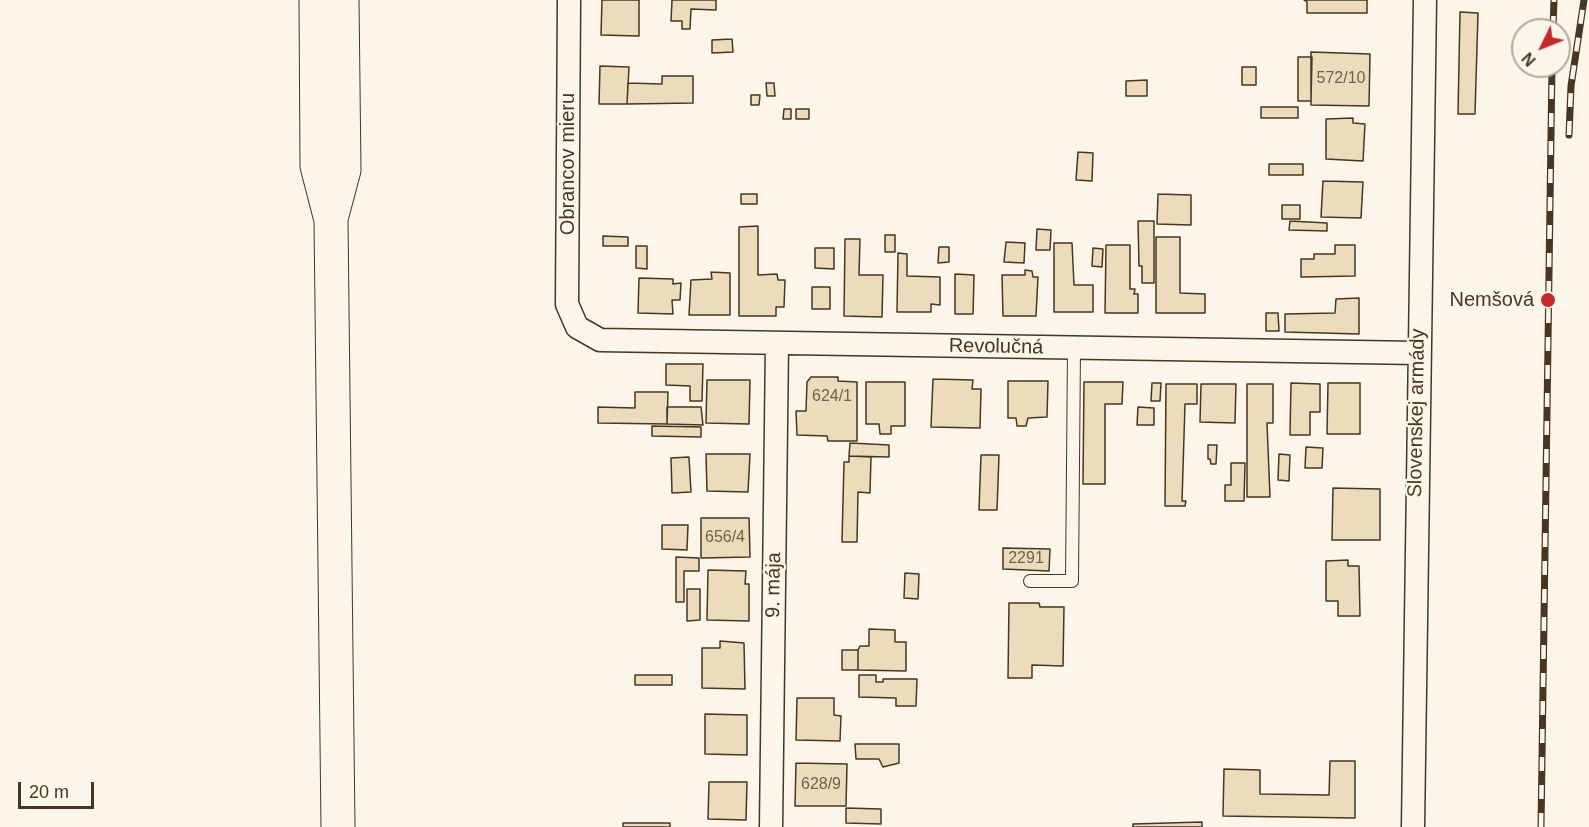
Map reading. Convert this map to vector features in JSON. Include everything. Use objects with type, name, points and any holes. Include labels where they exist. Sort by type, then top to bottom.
[{"type":"main road","points":[[316,0],[317,166],[331,220],[338,827]]},
{"type":"main road","points":[[331,220],[344,170],[342,0]]},
{"type":"street","name":"Obrancov mieru","points":[[570,0],[567,303],[577,327]]},
{"type":"street","name":"Slovenskej armády","points":[[1413,827],[1418,353],[1425,0]]},
{"type":"street","name":"Revolučná","points":[[577,327],[600,340],[1418,353]]},
{"type":"street","name":"9. mája","points":[[771,827],[777,344]]},
{"type":"lane","points":[[1030,581],[1072,581],[1074,348]]},
{"type":"building","points":[[602,0],[639,0],[639,36],[601,35]]},
{"type":"building","points":[[672,0],[716,0],[716,10],[691,9],[690,29],[682,29],[682,21],[671,21]]},
{"type":"building","points":[[1304,0],[1367,0],[1367,13],[1307,13],[1307,2]]},
{"type":"building","points":[[1460,12],[1478,13],[1475,114],[1458,114]]},
{"type":"building","points":[[732,39],[733,52],[712,53],[712,40]]},
{"type":"building","points":[[1311,52],[1370,54],[1369,106],[1311,105]]},
{"type":"building","points":[[1298,57],[1312,57],[1311,101],[1298,101]]},
{"type":"building","points":[[600,66],[629,67],[627,104],[599,104]]},
{"type":"building","points":[[1242,67],[1256,67],[1256,85],[1242,85]]},
{"type":"building","points":[[662,76],[693,76],[693,103],[627,104],[628,83],[662,84]]},
{"type":"building","points":[[1147,80],[1147,96],[1126,96],[1126,81]]},
{"type":"building","points":[[766,83],[774,83],[775,96],[767,96]]},
{"type":"building","points":[[751,95],[760,95],[759,105],[751,105]]},
{"type":"building","points":[[1261,107],[1298,107],[1298,118],[1261,118]]},
{"type":"building","points":[[784,109],[791,109],[791,119],[783,119]]},
{"type":"building","points":[[796,109],[809,109],[809,119],[796,119]]},
{"type":"building","points":[[1353,118],[1353,123],[1365,124],[1363,161],[1326,159],[1326,119]]},
{"type":"building","points":[[1078,152],[1093,153],[1092,181],[1076,180]]},
{"type":"building","points":[[1269,164],[1303,164],[1303,175],[1269,175]]},
{"type":"building","points":[[1323,181],[1363,182],[1361,218],[1321,217]]},
{"type":"building","points":[[741,194],[757,194],[757,204],[741,204]]},
{"type":"building","points":[[1158,194],[1191,195],[1191,225],[1157,224]]},
{"type":"building","points":[[1282,205],[1300,205],[1300,219],[1282,219]]},
{"type":"building","points":[[1138,221],[1154,221],[1154,283],[1142,283],[1142,266],[1139,266]]},
{"type":"building","points":[[1290,221],[1327,223],[1327,231],[1289,230]]},
{"type":"building","points":[[758,226],[758,275],[777,274],[778,280],[785,280],[784,307],[776,307],[776,316],[739,316],[739,227]]},
{"type":"building","points":[[1037,229],[1051,230],[1050,250],[1036,250]]},
{"type":"building","points":[[885,235],[895,235],[895,252],[885,252]]},
{"type":"building","points":[[603,236],[628,237],[628,246],[603,246]]},
{"type":"building","points":[[1156,237],[1180,237],[1180,293],[1205,294],[1205,313],[1156,313]]},
{"type":"building","points":[[845,239],[860,239],[859,275],[883,275],[882,317],[844,316]]},
{"type":"building","points":[[1006,242],[1025,243],[1024,263],[1004,262]]},
{"type":"building","points":[[1054,243],[1072,243],[1074,285],[1093,285],[1093,312],[1054,312]]},
{"type":"building","points":[[1106,245],[1130,245],[1130,289],[1135,289],[1134,294],[1138,294],[1138,313],[1105,313]]},
{"type":"building","points":[[1335,245],[1355,245],[1355,276],[1301,277],[1301,259],[1314,259],[1314,254],[1335,254]]},
{"type":"building","points":[[636,246],[647,246],[647,269],[636,268]]},
{"type":"building","points":[[939,247],[949,247],[949,262],[938,263]]},
{"type":"building","points":[[815,248],[834,248],[834,269],[815,268]]},
{"type":"building","points":[[1093,248],[1103,249],[1102,267],[1092,266]]},
{"type":"building","points":[[898,253],[907,254],[907,276],[940,277],[940,305],[931,304],[931,312],[897,312]]},
{"type":"building","points":[[1025,270],[1032,271],[1033,277],[1038,277],[1036,316],[1003,316],[1002,275],[1025,275]]},
{"type":"building","points":[[711,272],[730,273],[730,315],[689,315],[691,280],[712,279]]},
{"type":"building","points":[[955,274],[974,275],[973,314],[955,314]]},
{"type":"building","points":[[639,278],[673,279],[673,284],[681,283],[680,300],[672,300],[673,314],[638,313]]},
{"type":"building","points":[[812,287],[830,287],[830,309],[812,309]]},
{"type":"building","points":[[1359,298],[1359,334],[1285,332],[1285,314],[1335,313],[1336,299]]},
{"type":"building","points":[[1266,313],[1278,313],[1279,331],[1266,331]]},
{"type":"building","points":[[666,364],[703,364],[702,401],[690,401],[690,386],[666,385]]},
{"type":"building","points":[[811,377],[838,377],[838,381],[857,382],[857,441],[828,441],[827,436],[797,435],[796,411],[806,411],[807,382]]},
{"type":"building","points":[[933,379],[973,380],[972,389],[981,389],[980,428],[931,427]]},
{"type":"building","points":[[707,380],[750,380],[749,424],[706,423]]},
{"type":"building","points":[[1008,381],[1048,381],[1047,417],[1028,418],[1026,426],[1017,426],[1016,418],[1008,418]]},
{"type":"building","points":[[866,382],[905,382],[905,426],[891,426],[891,434],[880,434],[879,424],[866,424]]},
{"type":"building","points":[[1084,382],[1123,382],[1122,404],[1105,404],[1105,484],[1083,484]]},
{"type":"building","points":[[1152,383],[1161,383],[1160,401],[1151,401]]},
{"type":"building","points":[[1291,383],[1320,384],[1320,412],[1310,412],[1310,435],[1290,435]]},
{"type":"building","points":[[1328,383],[1360,383],[1360,434],[1327,434]]},
{"type":"building","points":[[1166,384],[1197,384],[1197,404],[1185,404],[1182,501],[1186,501],[1185,506],[1165,506]]},
{"type":"building","points":[[1201,384],[1236,384],[1235,423],[1200,422]]},
{"type":"building","points":[[1247,384],[1273,384],[1273,423],[1267,423],[1270,497],[1247,497]]},
{"type":"building","points":[[635,392],[668,392],[667,424],[598,423],[598,407],[635,408]]},
{"type":"building","points":[[667,407],[701,407],[703,425],[667,424]]},
{"type":"building","points":[[1138,407],[1154,408],[1154,425],[1137,425]]},
{"type":"building","points":[[652,426],[701,427],[701,437],[652,436]]},
{"type":"building","points":[[850,443],[889,445],[889,457],[849,456]]},
{"type":"building","points":[[1208,445],[1217,445],[1216,464],[1211,464],[1208,459]]},
{"type":"building","points":[[1306,447],[1323,448],[1322,468],[1305,468]]},
{"type":"building","points":[[706,454],[750,454],[748,492],[707,491]]},
{"type":"building","points":[[1279,454],[1290,455],[1289,481],[1278,480]]},
{"type":"building","points":[[981,455],[999,455],[997,510],[979,510]]},
{"type":"building","points":[[849,456],[871,457],[870,493],[858,492],[857,542],[842,542],[844,462],[849,462]]},
{"type":"building","points":[[689,457],[691,492],[672,493],[671,458]]},
{"type":"building","points":[[1231,463],[1245,463],[1244,501],[1225,501],[1225,485],[1231,485]]},
{"type":"building","points":[[1333,488],[1380,489],[1380,540],[1332,540]]},
{"type":"building","points":[[701,518],[749,518],[750,557],[701,558]]},
{"type":"building","points":[[662,525],[688,525],[687,550],[662,549]]},
{"type":"building","points":[[1003,548],[1050,549],[1049,571],[1003,569]]},
{"type":"building","points":[[676,557],[699,558],[699,571],[684,571],[684,602],[676,602]]},
{"type":"building","points":[[1348,560],[1348,566],[1359,566],[1360,616],[1338,616],[1338,601],[1326,601],[1326,561]]},
{"type":"building","points":[[708,570],[746,571],[745,584],[749,584],[749,621],[707,620]]},
{"type":"building","points":[[905,573],[919,574],[918,599],[904,598]]},
{"type":"building","points":[[687,589],[700,589],[700,620],[687,621]]},
{"type":"building","points":[[1009,603],[1039,603],[1040,607],[1064,607],[1063,666],[1032,665],[1032,678],[1008,678]]},
{"type":"building","points":[[869,629],[895,630],[895,642],[906,642],[906,671],[858,670],[858,650],[860,646],[869,646]]},
{"type":"building","points":[[720,641],[744,643],[745,689],[702,688],[702,648],[720,648]]},
{"type":"building","points":[[842,650],[858,650],[858,670],[842,670]]},
{"type":"building","points":[[635,675],[672,675],[672,685],[635,685]]},
{"type":"building","points":[[859,675],[876,675],[876,682],[883,682],[883,679],[917,679],[916,706],[896,706],[896,698],[859,697]]},
{"type":"building","points":[[797,698],[834,698],[834,715],[841,716],[840,741],[796,740]]},
{"type":"building","points":[[705,714],[747,715],[747,755],[705,754]]},
{"type":"building","points":[[855,744],[899,744],[899,763],[883,767],[879,759],[856,759]]},
{"type":"building","points":[[1330,761],[1355,761],[1355,818],[1223,816],[1224,769],[1260,770],[1260,794],[1329,795]]},
{"type":"building","points":[[796,763],[847,764],[846,806],[795,806]]},
{"type":"building","points":[[709,782],[747,782],[746,820],[708,819]]},
{"type":"building","points":[[846,808],[881,809],[881,824],[846,823]]},
{"type":"building","points":[[1202,822],[1202,827],[1133,827],[1133,824]]},
{"type":"building","points":[[623,823],[670,823],[670,827],[623,827]]},
{"type":"railway","points":[[1553,18],[1554,0]]},
{"type":"railway","points":[[1569,135],[1571,86],[1584,0]]},
{"type":"railway","points":[[1541,827],[1552,78]]},
{"type":"place","name":"Nemšová","points":[[1548,300]]}]
